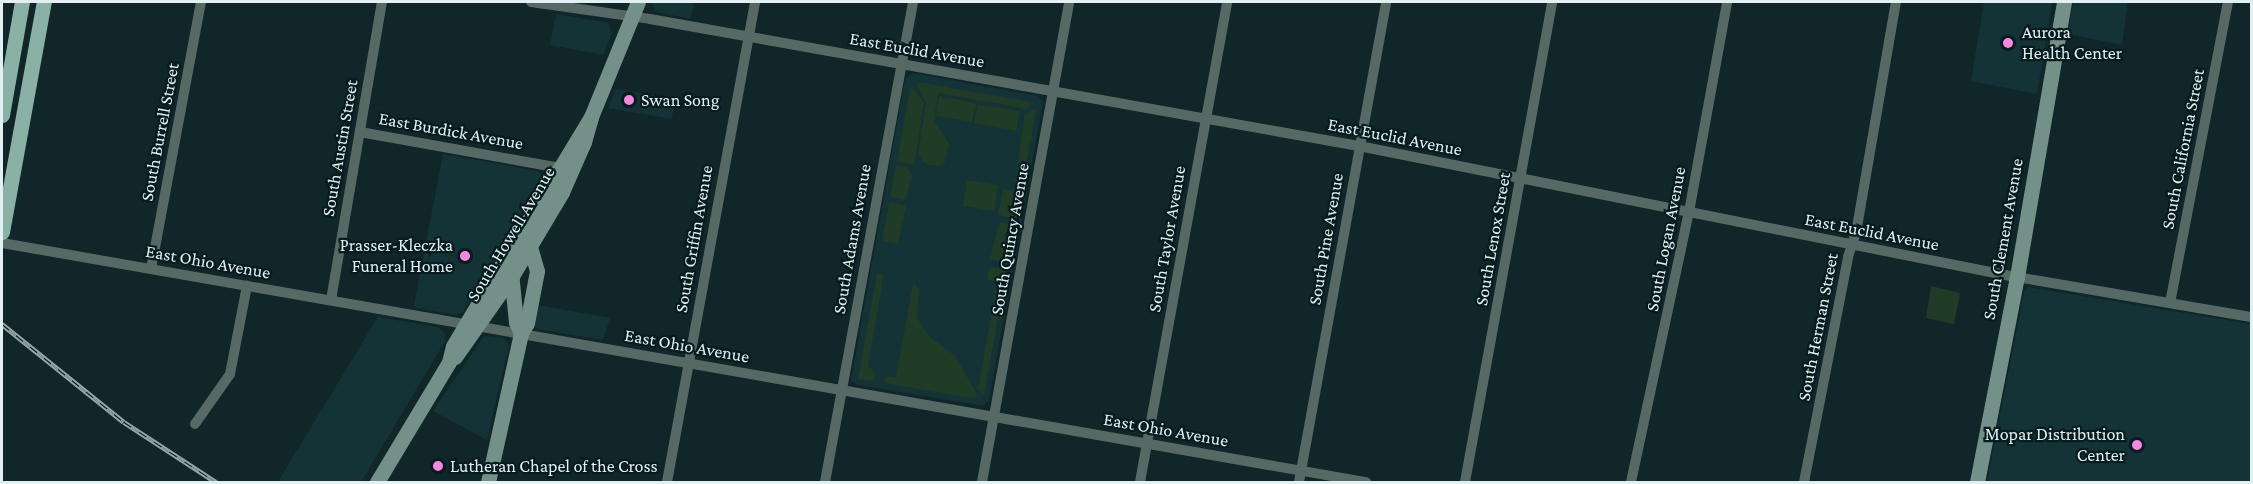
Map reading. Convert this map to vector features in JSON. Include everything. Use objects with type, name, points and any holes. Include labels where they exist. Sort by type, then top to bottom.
[{"type":"main road","points":[[2,115],[22,2]]},
{"type":"main road","points":[[2,232],[44,2]]},
{"type":"main road","points":[[2,120],[21,123]]},
{"type":"street","name":"South Burrell Street","points":[[151,269],[201,2]]},
{"type":"street","name":"South Austin Street","points":[[331,300],[382,2]]},
{"type":"street","name":"East Euclid Avenue","points":[[531,2],[749,37],[1359,146],[2017,277],[2252,317]]},
{"type":"street","name":"South Howell Avenue","points":[[377,483],[449,362],[460,353],[508,251],[584,142],[591,117],[638,2]]},
{"type":"street","name":"South Griffin Avenue","points":[[667,483],[755,2]]},
{"type":"street","name":"South Adams Avenue","points":[[825,483],[913,2]]},
{"type":"street","name":"South Quincy Avenue","points":[[982,483],[1070,2]]},
{"type":"street","name":"South Taylor Avenue","points":[[1140,483],[1227,2]]},
{"type":"street","name":"South Pine Avenue","points":[[1299,483],[1386,2]]},
{"type":"street","name":"South Lenox Street","points":[[1465,483],[1552,2]]},
{"type":"street","name":"South Logan Avenue","points":[[1631,483],[1689,212],[1727,2]]},
{"type":"street","name":"South Herman Street","points":[[1804,483],[1852,244],[1896,2]]},
{"type":"street","name":"South Clement Avenue","points":[[1977,483],[2017,277],[2064,2]]},
{"type":"street","name":"South California Street","points":[[2170,303],[2228,2]]},
{"type":"street","name":"East Burdick Avenue","points":[[360,132],[566,169]]},
{"type":"street","name":"South Howell Avenue","points":[[472,325],[512,276],[530,246],[566,169]]},
{"type":"street","name":"East Ohio Avenue","points":[[2,243],[1366,483]]},
{"type":"street","points":[[488,483],[520,333],[527,323],[537,272],[530,246]]},
{"type":"street","points":[[508,251],[516,322],[520,333]]},
{"type":"street","points":[[195,424],[230,374],[248,286]]},
{"type":"shaded area","points":[[651,2],[694,2],[691,19],[656,12]]},
{"type":"shaded area","points":[[1984,2],[2052,2],[2037,94],[1971,81]]},
{"type":"shaded area","points":[[2073,2],[2128,2],[2122,45],[2068,34]]},
{"type":"shaded area","points":[[556,14],[608,23],[612,33],[603,55],[550,45]]},
{"type":"shaded area","points":[[913,73],[1038,96],[1043,102],[989,400],[983,406],[857,385],[851,380],[905,79]]},
{"type":"shaded area","points":[[616,89],[677,99],[671,119],[608,108]]},
{"type":"shaded area","points":[[443,154],[538,171],[544,177],[463,312],[456,315],[416,308],[414,305]]},
{"type":"shaded area","points":[[2028,287],[2251,324],[2251,482],[1987,482],[2024,292]]},
{"type":"shaded area","points":[[538,305],[610,318],[604,337],[602,340],[538,329],[534,324]]},
{"type":"shaded area","points":[[378,317],[438,327],[445,333],[446,340],[361,482],[283,482],[279,480]]},
{"type":"shaded area","points":[[484,336],[504,338],[509,346],[487,440],[433,411]]},
{"type":"green space","points":[[919,82],[1031,104],[1024,111],[1021,108],[938,93],[934,121],[949,143],[945,162],[938,166],[930,165],[924,163],[918,154],[926,103],[917,86]]},
{"type":"green space","points":[[913,87],[924,103],[914,165],[897,162],[910,88]]},
{"type":"green space","points":[[939,96],[976,103],[972,122],[936,116]]},
{"type":"green space","points":[[978,104],[1020,111],[1016,131],[974,123]]},
{"type":"green space","points":[[1036,110],[1023,183],[1015,183],[1025,114]]},
{"type":"green space","points":[[896,165],[907,167],[912,175],[906,200],[890,197]]},
{"type":"green space","points":[[967,180],[998,185],[994,211],[963,206]]},
{"type":"green space","points":[[1003,189],[1021,193],[1016,220],[998,215]]},
{"type":"green space","points":[[889,202],[906,206],[898,244],[882,241]]},
{"type":"green space","points":[[999,222],[1015,225],[1008,264],[990,259]]},
{"type":"green space","points":[[989,267],[1007,269],[984,395],[976,387],[979,385],[997,282],[987,280]]},
{"type":"green space","points":[[877,273],[884,274],[868,365],[876,374],[874,381],[858,379]]},
{"type":"green space","points":[[913,283],[919,289],[917,318],[929,336],[955,356],[977,394],[976,399],[884,383],[886,376],[896,377]]},
{"type":"green space","points":[[1931,286],[1960,293],[1954,324],[1926,318]]},
{"type":"railway","points":[[2,324],[124,422],[216,482]]},
{"type":"place","name":"Aurora Health Center","points":[[2008,43]]},
{"type":"place","name":"Swan Song","points":[[629,100]]},
{"type":"place","name":"Prasser-Kleczka Funeral Home","points":[[465,256]]},
{"type":"place","name":"Mopar Distribution Center","points":[[2137,445]]},
{"type":"place","name":"Lutheran Chapel of the Cross","points":[[438,466]]}]
